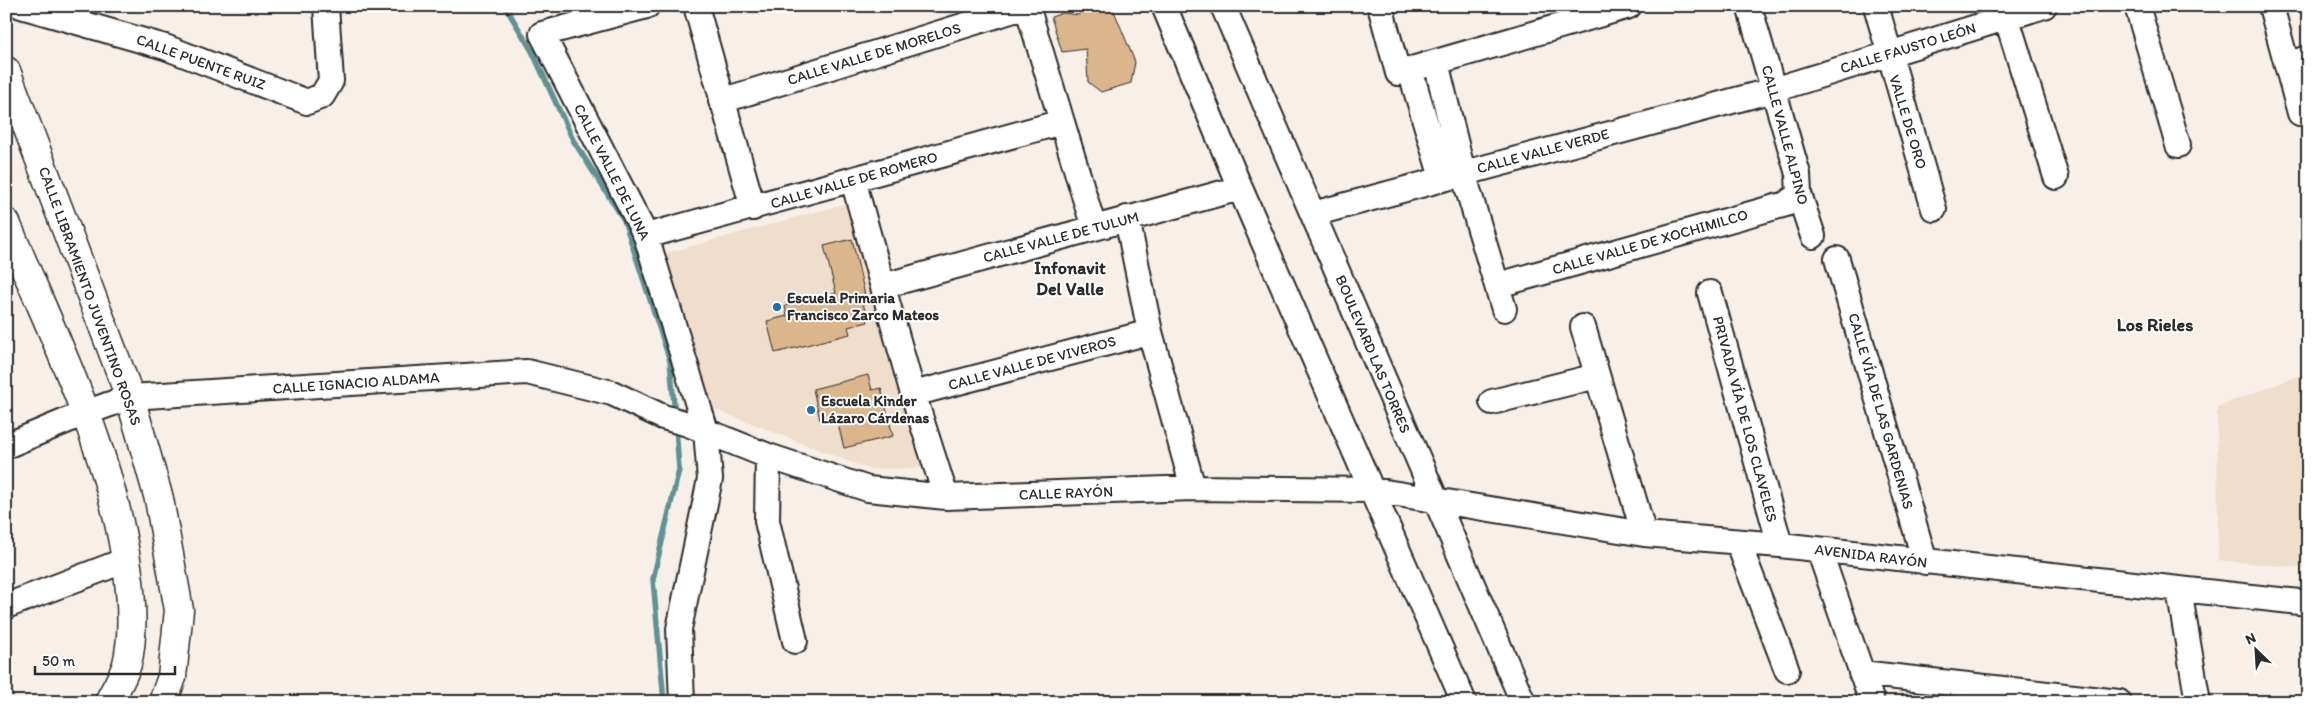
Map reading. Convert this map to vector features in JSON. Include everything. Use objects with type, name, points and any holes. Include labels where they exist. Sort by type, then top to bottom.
[{"type":"main road","name":"CALLE LIBRAMIENTO JUVENTINO ROSAS","points":[[6,71],[130,397],[158,499],[179,610],[172,677],[163,702]]},
{"type":"main road","points":[[6,223],[85,413],[115,508],[126,560],[132,610],[126,664],[109,702]]},
{"type":"street","name":"CALLE PUENTE RUIZ","points":[[21,6],[165,46],[307,102],[322,96],[331,81],[326,6]]},
{"type":"street","name":"CALLE VALLE DE LUNA","points":[[647,6],[542,34],[646,236],[710,479],[679,629],[682,702]]},
{"type":"street","points":[[696,6],[721,102],[753,208]]},
{"type":"street","points":[[1164,6],[1240,188],[1464,702]]},
{"type":"street","name":"BOULEVARD LAS TORRES","points":[[1223,6],[1523,702]]},
{"type":"street","points":[[1380,6],[1404,72],[1453,176],[1498,285],[1504,309]]},
{"type":"street","points":[[1404,72],[1629,6]]},
{"type":"street","name":"CALLE VALLE ALPINO","points":[[1749,6],[1798,174],[1799,194],[1813,236]]},
{"type":"street","name":"VALLE DE ORO","points":[[1876,6],[1888,55],[1934,209]]},
{"type":"street","name":"CALLE FAUSTO LEÓN","points":[[1773,90],[1888,55],[2005,12],[2044,6]]},
{"type":"street","points":[[2137,6],[2178,145]]},
{"type":"street","points":[[2271,6],[2297,61],[2300,113]]},
{"type":"street","points":[[1020,7],[1062,122],[1094,228]]},
{"type":"street","name":"CALLE VALLE DE MORELOS","points":[[721,102],[1020,7]]},
{"type":"street","points":[[2005,12],[2056,177]]},
{"type":"street","points":[[1436,62],[1453,176]]},
{"type":"street","name":"CALLE VALLE VERDE","points":[[1313,214],[1773,90]]},
{"type":"street","name":"CALLE VALLE DE ROMERO","points":[[646,236],[1062,122]]},
{"type":"street","points":[[853,180],[914,394],[946,498]]},
{"type":"street","name":"CALLE VALLE DE TULUM","points":[[883,286],[1240,188]]},
{"type":"street","name":"CALLE VALLE DE XOCHIMILCO","points":[[1498,285],[1786,204],[1799,194]]},
{"type":"street","points":[[1128,218],[1150,332],[1193,488]]},
{"type":"street","name":"CALLE VÍA DE LAS GARDENIAS","points":[[1837,259],[1925,562]]},
{"type":"street","name":"PRIVADA VÍA DE LOS CLAVELES","points":[[1710,293],[1780,545]]},
{"type":"street","points":[[1582,327],[1644,534]]},
{"type":"street","name":"CALLE VALLE DE VIVEROS","points":[[914,394],[1150,332]]},
{"type":"street","name":"CALLE IGNACIO ALDAMA","points":[[6,446],[85,413],[130,397],[527,372],[612,393],[663,417],[697,427]]},
{"type":"street","points":[[1492,402],[1597,376]]},
{"type":"street","name":"CALLE RAYÓN","points":[[697,427],[768,456],[868,490],[946,498],[1193,488],[1373,490],[1436,499]]},
{"type":"street","points":[[768,456],[767,521],[795,640]]},
{"type":"street","name":"AVENIDA RAYÓN","points":[[1436,499],[1644,534],[1780,545],[2308,603]]},
{"type":"street","points":[[1738,542],[1787,670]]},
{"type":"street","points":[[1819,550],[1872,702]]},
{"type":"street","points":[[6,606],[126,560]]},
{"type":"street","points":[[2179,590],[2198,702]]},
{"type":"street","points":[[1861,673],[2078,699],[2119,702]]},
{"type":"shaded area","name":"Escuela Primaria Francisco Zarco Mateos","points":[[848,203],[923,468],[868,469],[701,404],[663,254]]},
{"type":"shaded area","points":[[2308,372],[2308,569],[2218,560],[2217,407]]},
{"type":"building","points":[[1080,6],[1112,6],[1135,62],[1131,83],[1101,92],[1088,82],[1086,49],[1062,52],[1051,17],[1063,13],[1079,15]]},
{"type":"building","points":[[852,239],[865,295],[861,296],[868,322],[848,327],[850,334],[775,353],[767,321],[787,316],[785,306],[836,293],[824,246]]},
{"type":"building","points":[[868,375],[872,390],[881,388],[893,436],[844,448],[836,416],[820,420],[813,389]]},
{"type":"waterway","points":[[505,6],[532,51],[573,140],[624,220],[670,361],[675,415]]},
{"type":"waterway","points":[[664,702],[653,579],[679,470],[676,427]]},
{"type":"place","name":"Escuela Primaria Francisco Zarco Mateos","points":[[777,307]]},
{"type":"place","name":"Escuela Kinder Lázaro Cárdenas","points":[[811,410]]},
{"type":"district","name":"Infonavit Del Valle","points":[[1070,278]]},
{"type":"district","name":"Los Rieles","points":[[2155,325]]}]
